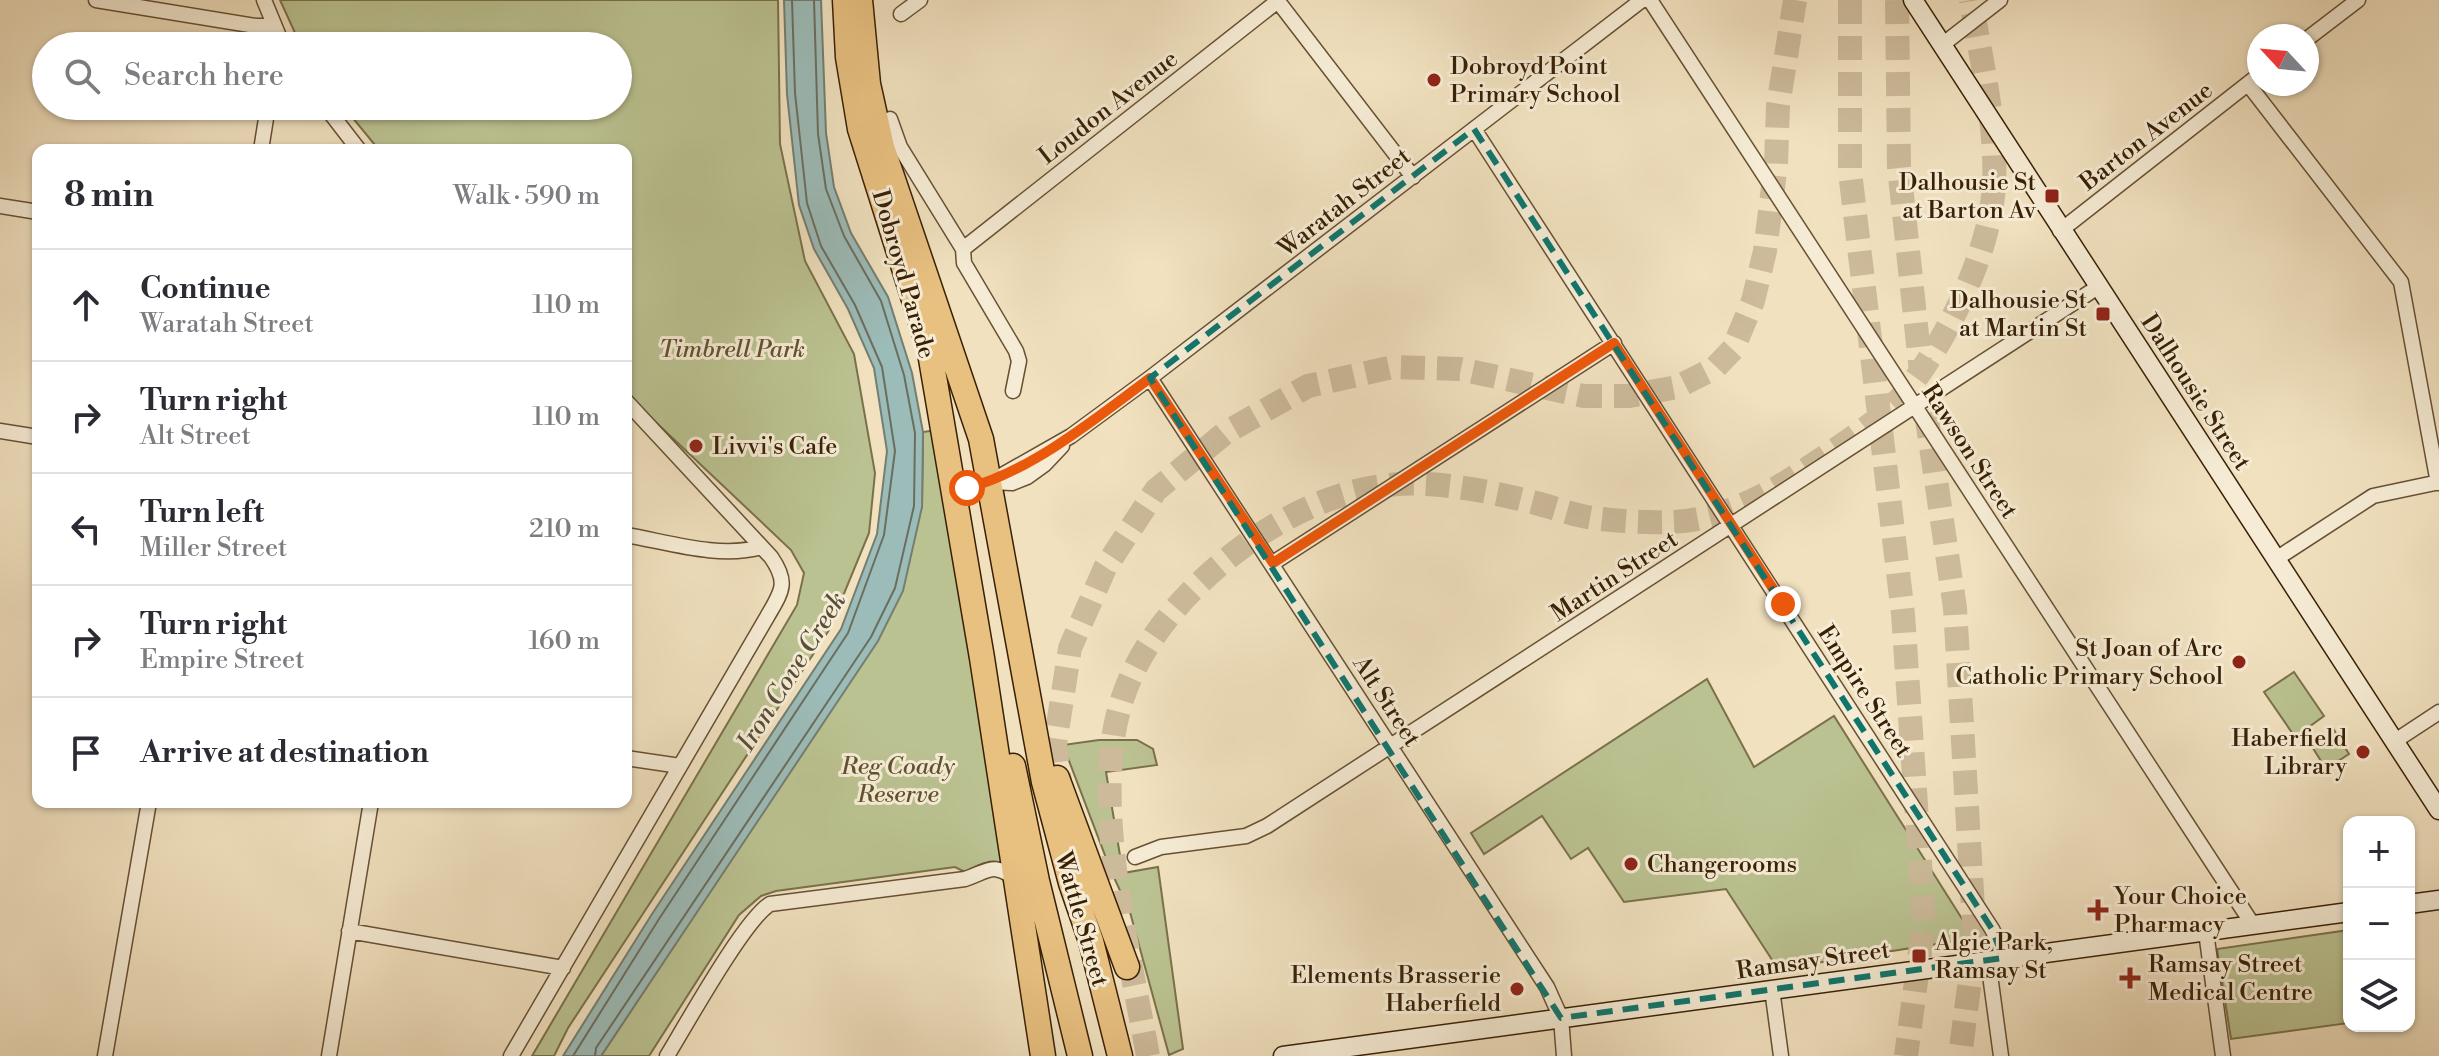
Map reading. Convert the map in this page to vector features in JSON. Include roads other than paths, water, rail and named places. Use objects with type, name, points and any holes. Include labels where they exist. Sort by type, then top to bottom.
[{"type":"highway","name":"Dobroyd Parade","points":[[845,0],[848,57],[860,129],[970,487],[1024,681],[1044,782]]},
{"type":"highway","name":"Dobroyd Parade","points":[[860,0],[868,84],[882,147],[981,439],[970,487],[1017,880]]},
{"type":"highway","points":[[970,487],[1013,768],[1080,1056]]},
{"type":"highway","points":[[1024,681],[1127,967]]},
{"type":"highway","name":"Wattle Street","points":[[1044,782],[1071,883],[1091,941],[1120,1056]]},
{"type":"highway","points":[[1017,880],[1043,1056]]},
{"type":"main road","name":"Dalhousie Street","points":[[1913,0],[2060,231],[2439,810]]},
{"type":"main road","points":[[2415,903],[2439,900]]},
{"type":"main road","name":"Ramsay Street","points":[[1283,1056],[1318,1054],[1561,1018],[2343,913]]},
{"type":"street","points":[[96,0],[256,26],[274,26]]},
{"type":"street","points":[[264,0],[277,32]]},
{"type":"street","points":[[901,14],[920,0]]},
{"type":"street","points":[[1278,0],[1413,177]]},
{"type":"street","name":"Loudon Avenue","points":[[963,249],[1278,0]]},
{"type":"street","name":"Waratah Street","points":[[970,487],[1012,483],[1033,475],[1071,436],[1642,0]]},
{"type":"street","name":"Rawson Street","points":[[1650,0],[2253,925]]},
{"type":"street","points":[[1942,45],[2000,0]]},
{"type":"street","points":[[2319,30],[2358,0]]},
{"type":"street","name":"Barton Avenue","points":[[2060,231],[2247,85]]},
{"type":"street","points":[[2266,96],[2401,282],[2438,482],[2373,496],[2276,559]]},
{"type":"street","name":"Dobroyd Parade","points":[[890,119],[900,147],[963,249],[961,257],[964,263],[1016,351],[1019,361],[1013,391]]},
{"type":"street","points":[[262,144],[266,120]]},
{"type":"street","points":[[336,120],[354,144]]},
{"type":"street","name":"Empire Street","points":[[1474,129],[1992,929],[2001,947],[1996,959],[2001,1056]]},
{"type":"street","points":[[0,206],[32,211]]},
{"type":"street","name":"Martin Street","points":[[1135,857],[1161,847],[1246,836],[1267,826],[2098,287]]},
{"type":"street","points":[[1273,563],[1614,343]]},
{"type":"street","name":"Alt Street","points":[[1150,378],[1547,987],[1561,1018],[1564,1056]]},
{"type":"street","points":[[511,1056],[783,584],[780,570],[761,547],[632,407]]},
{"type":"street","points":[[0,431],[32,436]]},
{"type":"street","points":[[632,536],[711,549],[739,551],[761,547]]},
{"type":"street","points":[[2395,741],[2439,712]]},
{"type":"street","points":[[632,759],[680,766]]},
{"type":"street","points":[[105,1056],[148,808]]},
{"type":"street","points":[[329,1056],[370,808]]},
{"type":"street","points":[[667,1056],[744,933],[765,907],[775,903],[957,880],[992,868],[1005,871],[1017,880]]},
{"type":"street","points":[[349,931],[563,968]]},
{"type":"street","points":[[2206,932],[2223,1056]]},
{"type":"street","points":[[1772,989],[1781,1056]]},
{"type":"water","name":"Iron Cove Creek","points":[[784,0],[821,0],[826,133],[834,187],[851,233],[888,297],[912,373],[923,432],[922,507],[903,591],[878,641],[601,1056],[563,1056],[652,914],[841,629],[877,534],[887,451],[874,368],[848,309],[814,249],[799,205],[787,94]]},
{"type":"tunnel","points":[[1062,798],[1055,744],[1070,648],[1105,568],[1156,490],[1225,433],[1308,386],[1393,367],[1460,369],[1584,396],[1629,396],[1677,387],[1715,368],[1733,349],[1753,301],[1765,251],[1776,164],[1778,106],[1795,0]]},
{"type":"tunnel","points":[[1850,0],[1850,172],[1903,614],[1924,922],[1906,1056]]},
{"type":"tunnel","points":[[1897,0],[1899,167],[1921,372]]},
{"type":"tunnel","points":[[1148,1056],[1116,878],[1110,786],[1113,742],[1121,703],[1141,656],[1171,614],[1225,560],[1265,531],[1308,508],[1354,492],[1402,484],[1441,485],[1496,494],[1593,518],[1651,522],[1690,520],[1729,510],[1765,494],[1875,421],[1904,394],[1950,323],[1975,268],[1991,212],[1993,139],[1971,0]]},
{"type":"tunnel","points":[[1926,413],[1955,608],[1975,942],[1960,1056]]},
{"type":"place","name":"Dobroyd Point Primary School","points":[[1434,80]]},
{"type":"place","name":"Dalhousie St at Barton Av","points":[[2052,196]]},
{"type":"place","name":"Dalhousie St at Martin St","points":[[2103,314]]},
{"type":"place","name":"Livvi's Cafe","points":[[696,446]]},
{"type":"place","name":"St Joan of Arc Catholic Primary School","points":[[2239,662]]},
{"type":"place","name":"Haberfield Library","points":[[2363,752]]},
{"type":"place","name":"Changerooms","points":[[1631,864]]},
{"type":"place","name":"Your Choice Pharmacy","points":[[2098,910]]},
{"type":"place","name":"Algie Park, Ramsay St","points":[[1919,956]]},
{"type":"place","name":"Ramsay Street Medical Centre","points":[[2130,978]]},
{"type":"place","name":"Elements Brasserie Haberfield","points":[[1517,989]]},
{"type":"park label","name":"Timbrell Park","points":[[732,349]]},
{"type":"park label","name":"Reg Coady Reserve","points":[[898,780]]}]
